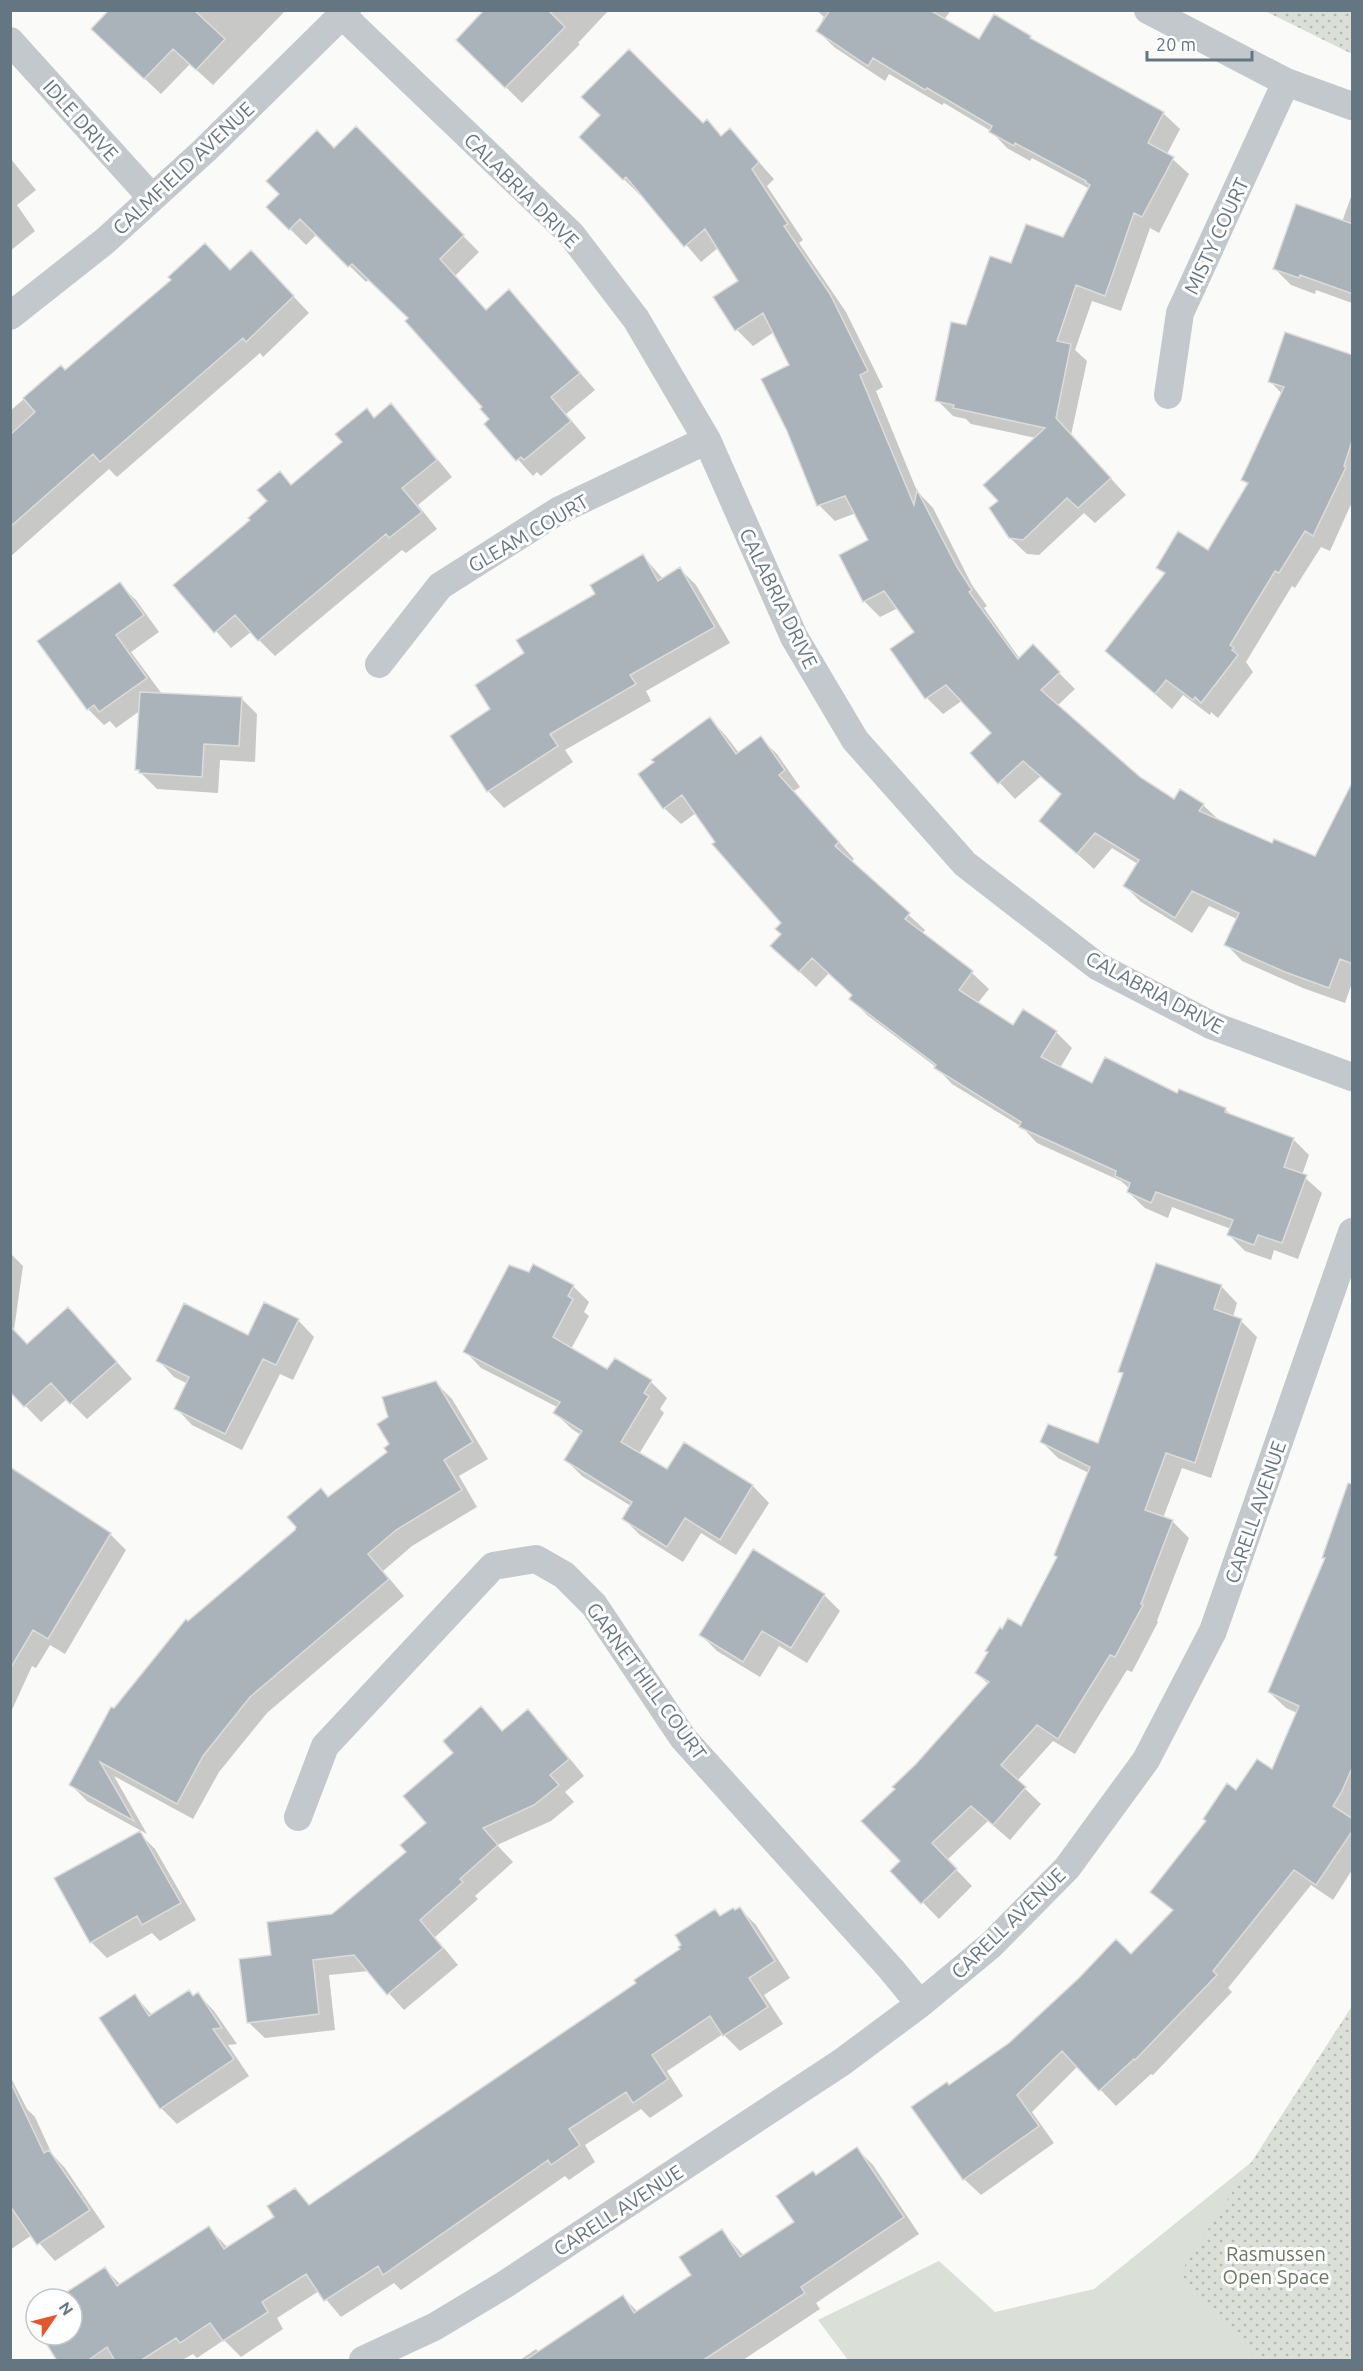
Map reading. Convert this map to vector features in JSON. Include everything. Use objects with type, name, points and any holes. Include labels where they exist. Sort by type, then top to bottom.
[{"type":"street","points":[[1148,10],[1286,82],[1353,106]]},
{"type":"street","name":"CALMFIELD AVENUE","points":[[10,316],[105,241],[205,150],[344,13]]},
{"type":"street","name":"CALABRIA DRIVE","points":[[344,13],[571,234],[636,320],[707,440],[794,637],[855,740],[965,864],[1097,966],[1211,1025],[1353,1077]]},
{"type":"street","name":"IDLE DRIVE","points":[[10,41],[152,198]]},
{"type":"street","name":"MISTY COURT","points":[[1168,396],[1180,313],[1286,82]]},
{"type":"street","name":"GLEAM COURT","points":[[379,664],[440,586],[558,511],[707,440]]},
{"type":"street","name":"CARELL AVENUE","points":[[363,2361],[434,2327],[504,2284],[842,2062],[920,2004],[991,1945],[1067,1868],[1146,1760],[1213,1631],[1353,1232]]},
{"type":"street","name":"GARNET HILL COURT","points":[[298,1817],[326,1746],[333,1738],[493,1566],[536,1558],[564,1575],[594,1605],[683,1738],[920,2004]]},
{"type":"green space","points":[[1265,11],[1352,11],[1352,54]]},
{"type":"green space","name":"Rasmussen Open Space","points":[[1352,2006],[1352,2360],[1257,2360],[1180,2273]]},
{"type":"green space","points":[[1352,2081],[1352,2360],[848,2360],[818,2320],[939,2261],[995,2312],[1094,2289]]},
{"type":"building","points":[[109,10],[194,10],[225,39],[196,70],[173,49],[144,79],[91,29]]},
{"type":"building","points":[[484,10],[548,10],[565,27],[505,88],[456,40]]},
{"type":"building","points":[[830,10],[930,10],[979,39],[994,14],[1031,36],[1030,38],[1164,112],[1148,143],[1174,157],[1142,217],[1134,213],[1105,296],[1076,285],[1057,341],[1071,344],[1056,418],[1111,478],[1078,508],[1067,498],[1023,540],[1009,538],[989,508],[998,501],[983,485],[1045,428],[953,408],[954,405],[935,401],[951,322],[966,325],[990,256],[1011,263],[1026,224],[1063,237],[1090,185],[1015,143],[1014,146],[989,132],[992,126],[927,88],[925,90],[873,58],[868,66],[816,31]]},
{"type":"building","points":[[629,49],[703,123],[707,119],[721,136],[730,128],[759,162],[752,169],[788,224],[784,226],[830,294],[868,371],[860,375],[914,505],[917,490],[957,567],[972,590],[969,592],[1018,659],[1033,644],[1060,672],[1041,690],[1140,777],[1174,799],[1180,789],[1204,804],[1199,811],[1272,843],[1274,839],[1315,856],[1353,781],[1353,964],[1340,959],[1329,988],[1285,972],[1224,945],[1239,913],[1192,891],[1175,918],[1123,886],[1139,860],[1095,833],[1077,854],[1039,821],[1061,794],[1023,761],[998,784],[970,753],[991,733],[946,685],[925,699],[890,649],[914,632],[884,591],[863,602],[839,555],[868,540],[845,496],[817,506],[787,431],[761,379],[789,365],[763,313],[735,331],[713,297],[738,281],[705,229],[684,247],[626,177],[623,180],[579,137],[600,115],[581,97]]},
{"type":"building","points":[[356,126],[464,235],[440,259],[486,310],[509,289],[580,373],[551,397],[571,421],[524,460],[521,457],[516,461],[484,424],[489,419],[480,409],[482,407],[405,321],[408,318],[352,264],[348,267],[300,219],[289,230],[266,207],[279,194],[266,181],[317,130],[334,148]]},
{"type":"building","points":[[1296,204],[1353,224],[1353,294],[1300,275],[1299,278],[1273,269]]},
{"type":"building","points":[[205,243],[230,270],[251,250],[294,296],[246,342],[243,338],[100,462],[93,454],[10,527],[10,435],[35,412],[23,398],[61,365],[65,370],[171,280],[168,277]]},
{"type":"building","points":[[1285,332],[1353,355],[1353,438],[1344,466],[1346,467],[1313,536],[1305,531],[1279,573],[1275,571],[1230,645],[1238,655],[1201,703],[1195,697],[1193,700],[1166,680],[1155,694],[1105,651],[1165,573],[1156,568],[1178,531],[1208,550],[1248,483],[1241,480],[1284,387],[1268,382]]},
{"type":"building","points":[[391,403],[437,460],[402,488],[422,512],[389,538],[386,534],[258,641],[235,615],[214,633],[173,585],[250,520],[248,518],[267,501],[257,490],[280,471],[291,485],[342,442],[335,434],[367,408],[374,418]]},
{"type":"building","points":[[643,554],[658,581],[680,567],[715,627],[630,675],[636,684],[550,734],[558,746],[487,792],[450,736],[490,709],[475,685],[524,653],[516,640],[595,594],[590,585]]},
{"type":"building","points":[[120,582],[144,615],[116,635],[147,678],[99,712],[94,705],[87,710],[37,641]]},
{"type":"building","points":[[140,692],[242,697],[239,746],[204,744],[202,777],[139,773],[139,770],[135,770]]},
{"type":"building","points":[[710,717],[736,754],[761,736],[785,770],[779,775],[839,842],[835,846],[910,913],[905,919],[973,971],[959,990],[1013,1025],[1023,1009],[1057,1031],[1041,1057],[1092,1083],[1105,1057],[1177,1093],[1179,1089],[1226,1108],[1225,1112],[1294,1138],[1284,1167],[1307,1175],[1282,1243],[1258,1235],[1254,1245],[1227,1235],[1233,1220],[1156,1192],[1151,1203],[1127,1192],[1130,1183],[1115,1176],[1116,1171],[1019,1127],[1021,1122],[934,1068],[936,1065],[849,999],[852,995],[812,958],[799,972],[770,946],[781,934],[775,929],[781,923],[712,844],[715,842],[682,795],[663,809],[638,774],[654,762],[651,760]]},
{"type":"building","points":[[1156,1263],[1222,1285],[1214,1309],[1242,1319],[1195,1463],[1166,1453],[1145,1510],[1173,1520],[1141,1604],[1143,1605],[1115,1657],[1110,1655],[1058,1739],[1037,1725],[1001,1765],[1026,1787],[993,1825],[971,1806],[932,1843],[957,1869],[921,1904],[890,1871],[900,1861],[861,1821],[895,1789],[892,1787],[916,1764],[989,1682],[975,1673],[1000,1627],[1002,1629],[1008,1618],[1021,1626],[1057,1557],[1054,1555],[1090,1467],[1040,1442],[1048,1424],[1098,1443],[1123,1373],[1118,1372]]},
{"type":"building","points":[[533,1264],[574,1285],[568,1296],[573,1299],[553,1337],[607,1369],[615,1358],[652,1380],[644,1393],[649,1396],[621,1442],[667,1469],[684,1442],[753,1485],[720,1540],[685,1518],[667,1547],[622,1519],[632,1502],[564,1460],[582,1431],[553,1413],[560,1402],[463,1352],[509,1265],[529,1272]]},
{"type":"building","points":[[264,1302],[299,1319],[276,1365],[263,1359],[225,1434],[174,1409],[189,1377],[156,1361],[184,1303],[248,1335]]},
{"type":"building","points":[[68,1307],[117,1362],[70,1404],[51,1383],[24,1407],[10,1392],[10,1326],[27,1344]]},
{"type":"building","points":[[436,1381],[473,1442],[444,1460],[462,1490],[396,1530],[368,1554],[389,1579],[250,1697],[203,1756],[177,1804],[100,1762],[134,1821],[69,1785],[111,1707],[114,1708],[186,1619],[188,1621],[295,1530],[296,1527],[287,1517],[321,1488],[328,1497],[387,1452],[384,1448],[389,1444],[377,1424],[388,1417],[382,1397]]},
{"type":"building","points":[[10,1467],[111,1533],[48,1639],[33,1630],[10,1669]]},
{"type":"building","points":[[1348,1483],[1353,1484],[1353,1766],[1333,1806],[1353,1819],[1353,1830],[1316,1885],[1294,1870],[1213,1971],[1217,1975],[1135,2060],[1099,2091],[1062,2051],[1017,2095],[1039,2126],[963,2180],[911,2107],[947,2082],[949,2085],[1009,2043],[1079,1978],[1116,1939],[1131,1954],[1173,1910],[1150,1892],[1206,1821],[1203,1819],[1227,1783],[1236,1790],[1257,1759],[1272,1769],[1299,1706],[1268,1692],[1325,1558],[1322,1558]]},
{"type":"building","points":[[753,1549],[825,1594],[791,1648],[762,1631],[743,1662],[699,1635]]},
{"type":"building","points":[[481,1706],[502,1731],[528,1709],[569,1759],[550,1775],[559,1785],[534,1805],[483,1828],[498,1845],[460,1879],[463,1882],[420,1920],[443,1948],[387,1995],[354,1955],[313,1960],[319,2014],[247,2023],[239,1959],[271,1955],[267,1922],[332,1914],[406,1852],[400,1845],[426,1823],[403,1796],[453,1753],[443,1741]]},
{"type":"building","points":[[140,1831],[181,1903],[142,1925],[137,1916],[90,1943],[54,1878]]},
{"type":"building","points":[[740,1907],[775,1961],[749,1978],[768,2007],[723,2036],[710,2016],[652,2055],[668,2079],[633,2103],[626,2092],[569,2129],[580,2145],[551,2165],[548,2160],[383,2275],[378,2266],[324,2301],[306,2274],[262,2302],[268,2312],[223,2341],[210,2323],[180,2343],[176,2338],[140,2361],[115,2361],[107,2347],[87,2361],[57,2361],[48,2347],[84,2347],[84,2287],[74,2287],[105,2267],[117,2286],[209,2226],[224,2249],[274,2217],[267,2206],[295,2188],[309,2205],[636,1983],[634,1980],[680,1949],[678,1947],[681,1945],[675,1935],[715,1909],[720,1916],[733,1908],[735,1910]]},
{"type":"building","points":[[189,1990],[193,1996],[198,1992],[222,2028],[213,2029],[234,2059],[160,2109],[99,2018],[135,1994],[149,2016]]},
{"type":"building","points":[[10,2081],[44,2153],[49,2150],[90,2210],[37,2245],[10,2206]]},
{"type":"building","points":[[857,2147],[904,2217],[801,2287],[805,2293],[702,2361],[524,2361],[623,2295],[634,2313],[691,2275],[679,2257],[722,2229],[740,2257],[794,2222],[776,2196],[813,2171],[816,2175]]}]
